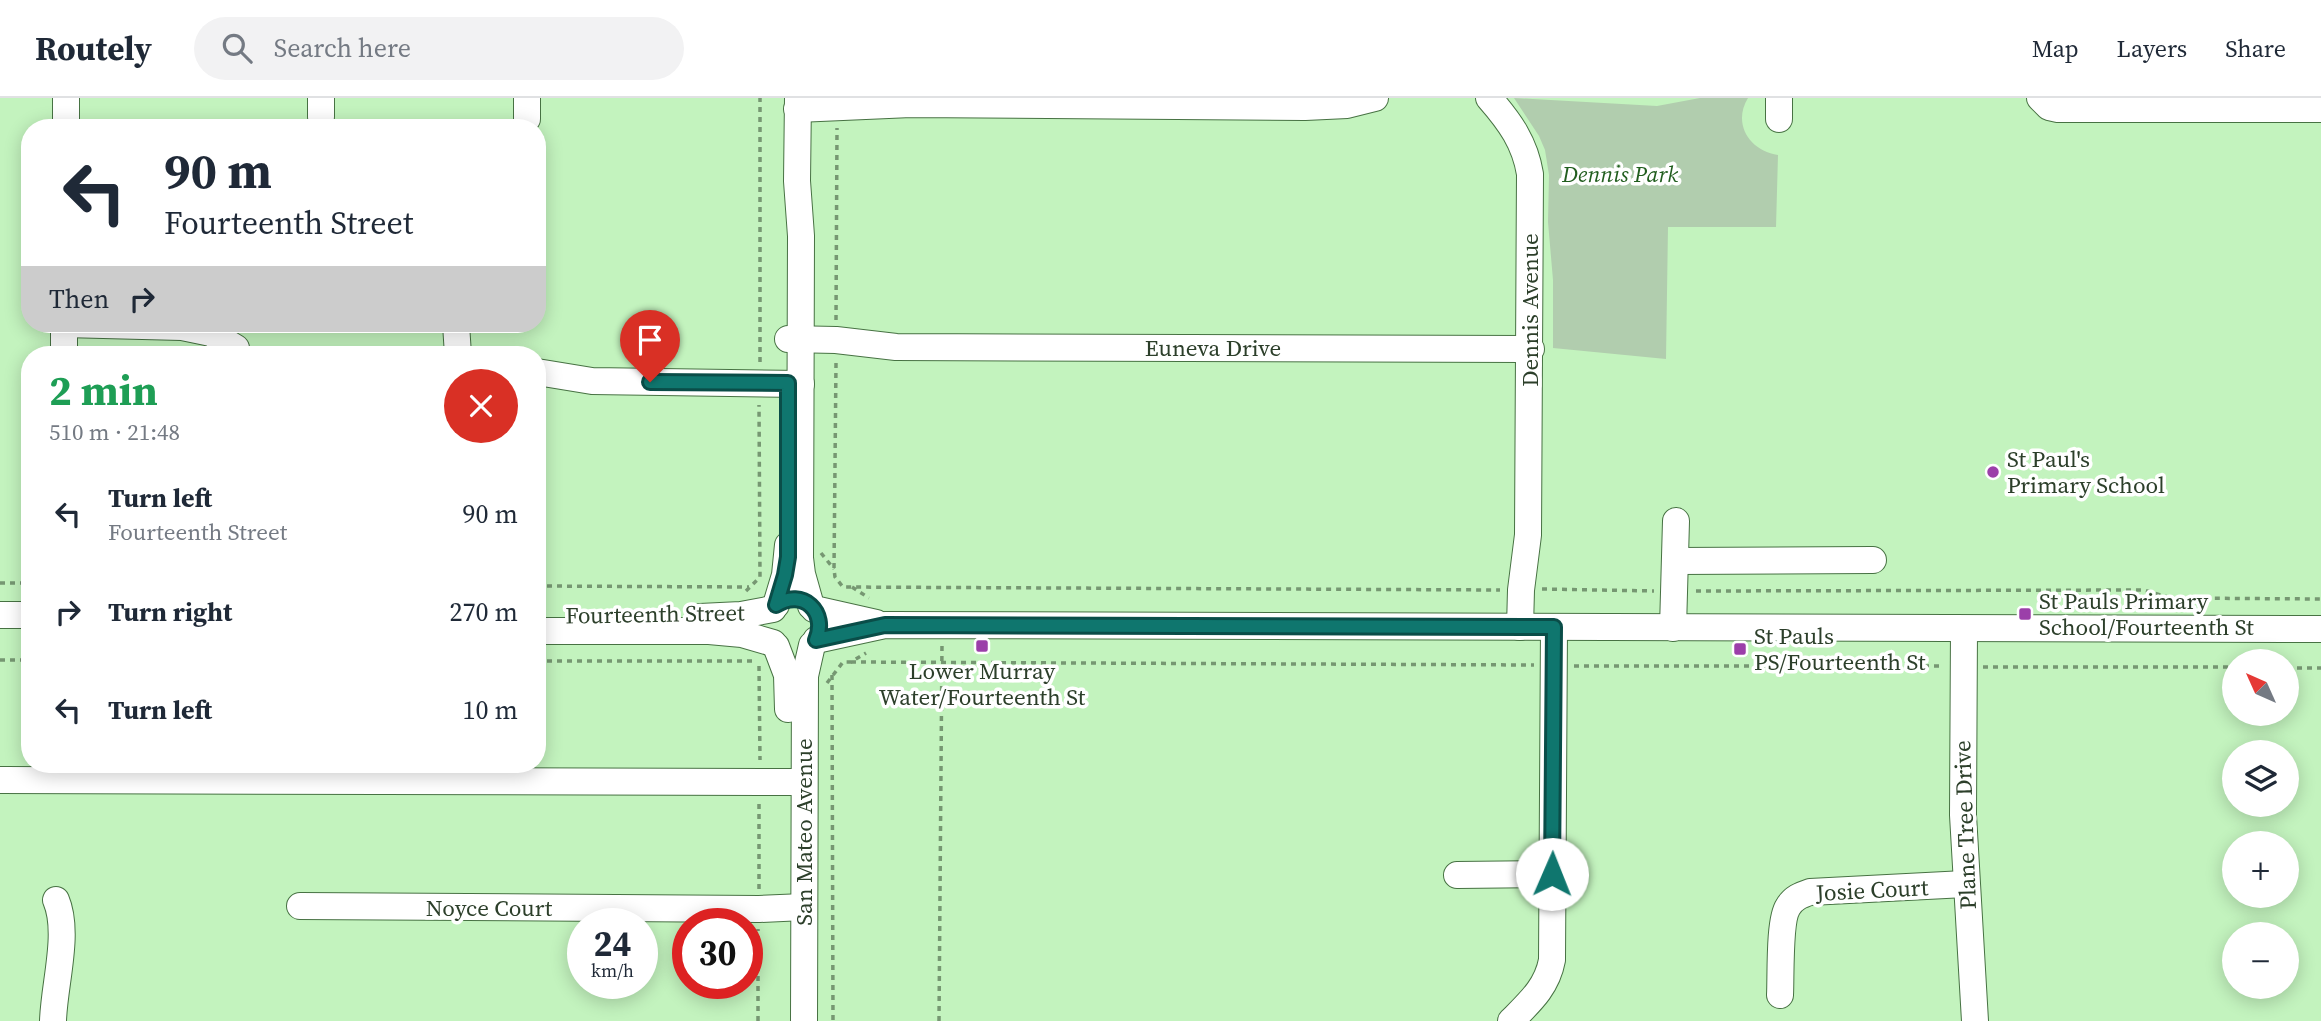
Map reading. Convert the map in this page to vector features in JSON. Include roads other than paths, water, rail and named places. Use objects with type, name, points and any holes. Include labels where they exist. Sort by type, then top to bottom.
[{"type":"street","points":[[66,98],[66,119]]},
{"type":"street","points":[[814,642],[820,624],[802,574],[800,558],[789,223],[797,181],[805,102],[1305,102],[1346,105],[1375,98]]},
{"type":"street","name":"Dennis Avenue","points":[[1489,98],[1514,128],[1527,156],[1530,174],[1528,590],[1537,627],[1554,666],[1550,971],[1538,994],[1511,1021]]},
{"type":"street","points":[[2040,98],[2049,107],[2058,108],[2271,103],[2321,109]]},
{"type":"street","points":[[211,333],[233,346]]},
{"type":"street","name":"Euneva Drive","points":[[794,347],[836,340],[897,347],[1531,349]]},
{"type":"street","points":[[546,374],[602,382],[794,384]]},
{"type":"street","points":[[794,384],[788,557],[785,575],[769,615],[767,630],[775,645],[790,652],[806,649],[814,642],[885,625],[2321,629]]},
{"type":"street","points":[[1674,628],[1676,521]]},
{"type":"street","points":[[1676,561],[1873,560]]},
{"type":"street","points":[[774,607],[783,601],[798,599],[813,607],[885,625]]},
{"type":"street","name":"Fourteenth Street","points":[[546,617],[710,617],[741,615],[774,607]]},
{"type":"street","points":[[0,615],[21,615]]},
{"type":"street","points":[[0,629],[21,629]]},
{"type":"street","name":"Plane Tree Drive","points":[[1964,629],[1965,884],[1975,1021]]},
{"type":"street","name":"Fourteenth Street","points":[[546,631],[709,631],[742,635],[775,645]]},
{"type":"street","name":"San Mateo Avenue","points":[[788,1021],[796,907],[797,782],[805,676],[814,642]]},
{"type":"street","name":"San Mateo Avenue","points":[[775,645],[787,675],[797,782]]},
{"type":"street","points":[[0,780],[210,773],[797,782]]},
{"type":"street","points":[[1457,875],[1552,874]]},
{"type":"street","name":"Josie Court","points":[[1780,995],[1784,914],[1793,900],[1801,895],[1810,892],[1965,884]]},
{"type":"street","points":[[53,1021],[62,929],[56,900]]},
{"type":"street","name":"Noyce Court","points":[[300,906],[796,907]]},
{"type":"street","name":"San Mateo Avenue","points":[[796,907],[804,1021]]},
{"type":"place","name":"St Paul's Primary School","points":[[1993,472]]},
{"type":"place","name":"St Pauls Primary School/Fourteenth St","points":[[2025,614]]},
{"type":"place","name":"Lower Murray Water/Fourteenth St","points":[[982,646]]},
{"type":"place","name":"St Pauls PS/Fourteenth St","points":[[1740,649]]},
{"type":"park label","name":"Dennis Park","points":[[1620,174]]}]
